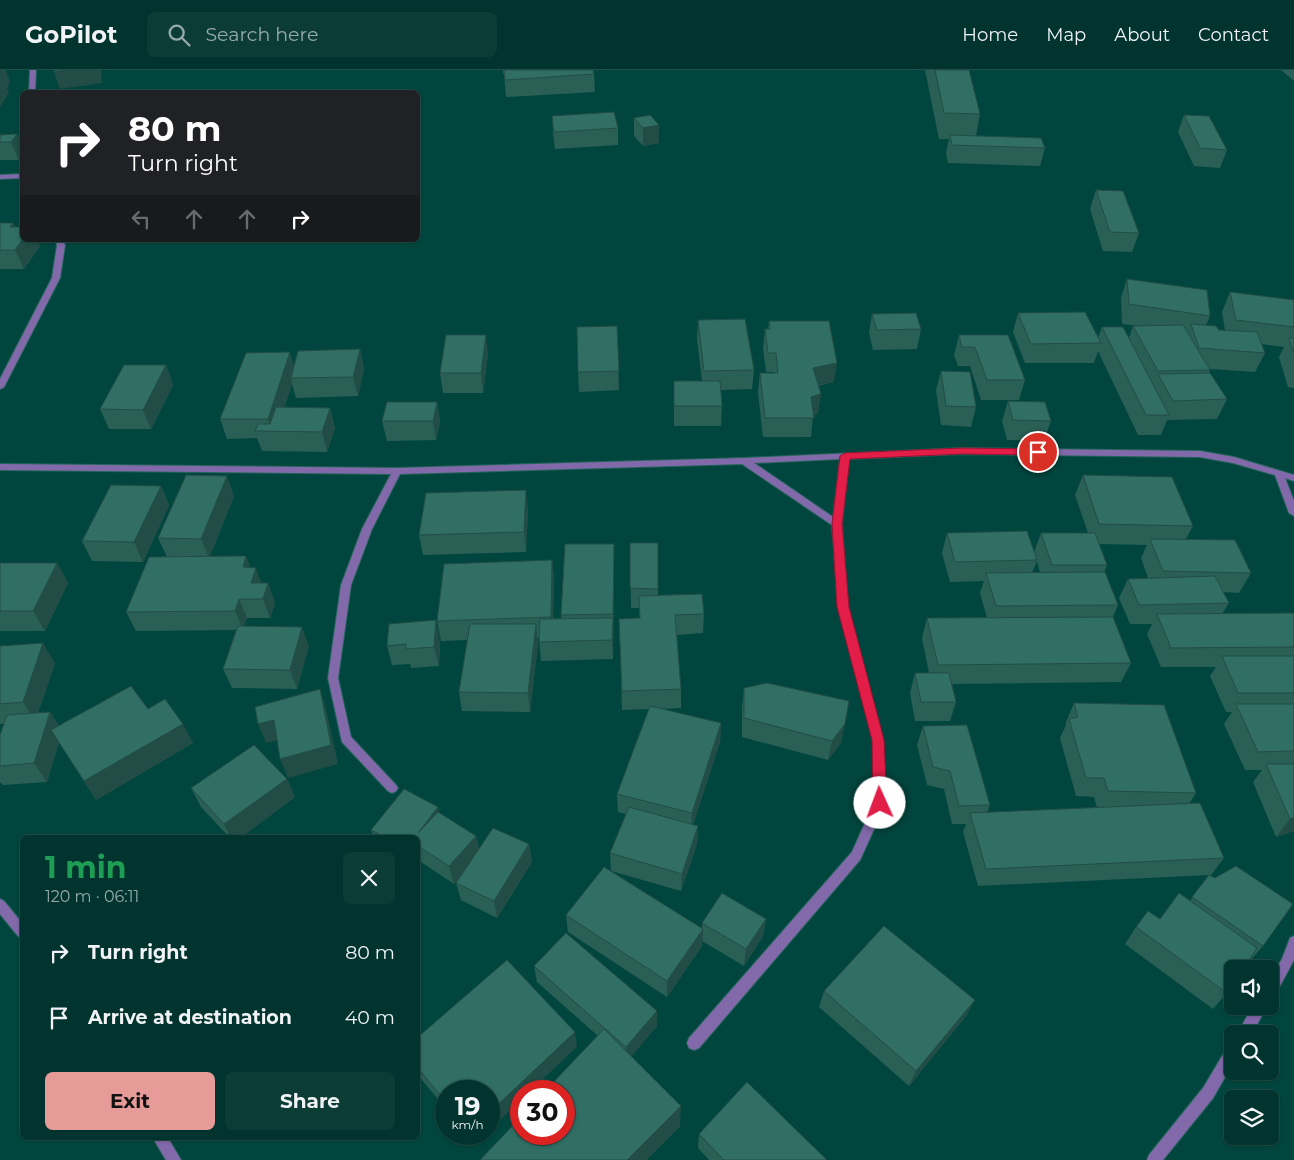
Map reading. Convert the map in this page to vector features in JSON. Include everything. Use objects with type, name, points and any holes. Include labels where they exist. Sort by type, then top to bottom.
[{"type":"street","points":[[32,90],[34,70]]},
{"type":"street","points":[[0,178],[20,176]]},
{"type":"street","points":[[0,387],[3,375],[56,278],[61,245],[60,242]]},
{"type":"street","points":[[0,467],[397,471],[744,461],[962,451],[1200,454],[1234,460],[1294,478]]},
{"type":"street","points":[[694,1043],[856,856],[880,803],[878,740],[843,607],[837,524],[845,456]]},
{"type":"street","points":[[744,461],[837,524]]},
{"type":"street","points":[[392,788],[346,739],[333,678],[346,585],[367,529],[397,471]]},
{"type":"street","points":[[1278,472],[1294,513]]},
{"type":"street","points":[[0,905],[20,930]]},
{"type":"street","points":[[1279,975],[1287,962],[1294,942]]},
{"type":"street","points":[[1154,1160],[1208,1093],[1224,1066]]},
{"type":"street","points":[[161,1140],[174,1160]]},
{"type":"building","points":[[504,70],[593,70],[594,74],[505,80]]},
{"type":"building","points":[[935,70],[969,70],[980,114],[944,113]]},
{"type":"building","points":[[614,112],[618,128],[554,132],[552,116]]},
{"type":"building","points":[[650,115],[659,125],[643,128],[634,118]]},
{"type":"building","points":[[1184,115],[1209,116],[1227,150],[1200,148]]},
{"type":"building","points":[[17,134],[11,142],[0,142],[0,135]]},
{"type":"building","points":[[950,135],[1041,138],[1045,148],[952,145]]},
{"type":"building","points":[[1096,190],[1123,191],[1139,233],[1110,232]]},
{"type":"building","points":[[0,223],[13,223],[10,227],[20,227],[21,242],[15,250],[0,250]]},
{"type":"building","points":[[1127,279],[1207,290],[1210,316],[1129,304]]},
{"type":"building","points":[[1230,292],[1294,300],[1294,327],[1236,320]]},
{"type":"building","points":[[1085,312],[1101,343],[1031,344],[1018,313]]},
{"type":"building","points":[[916,313],[921,329],[877,330],[872,314]]},
{"type":"building","points":[[745,319],[754,370],[704,371],[698,320]]},
{"type":"building","points":[[769,321],[829,321],[837,363],[813,368],[821,394],[811,397],[814,418],[765,418],[760,373],[778,373],[776,353],[768,353],[765,329],[770,329]]},
{"type":"building","points":[[1191,324],[1216,326],[1219,330],[1257,332],[1265,353],[1199,348]]},
{"type":"building","points":[[1183,325],[1210,370],[1158,371],[1133,326]]},
{"type":"building","points":[[617,326],[619,371],[578,372],[577,327]]},
{"type":"building","points":[[1102,327],[1123,327],[1169,415],[1146,415]]},
{"type":"building","points":[[446,335],[486,335],[481,373],[440,373]]},
{"type":"building","points":[[959,335],[1008,335],[1025,380],[987,380],[975,347],[962,347]]},
{"type":"building","points":[[1289,338],[1294,338],[1294,354]]},
{"type":"building","points":[[360,349],[353,377],[291,378],[298,351]]},
{"type":"building","points":[[290,352],[268,419],[220,419],[246,353]]},
{"type":"building","points":[[124,365],[166,365],[143,410],[100,409]]},
{"type":"building","points":[[941,371],[970,372],[976,407],[946,406]]},
{"type":"building","points":[[1210,373],[1227,399],[1173,401],[1158,374]]},
{"type":"building","points":[[674,381],[720,381],[722,406],[674,406]]},
{"type":"building","points":[[1008,401],[1045,402],[1051,421],[1013,420]]},
{"type":"building","points":[[387,402],[437,402],[433,421],[382,421]]},
{"type":"building","points":[[276,407],[330,408],[322,432],[255,431],[258,424],[270,424]]},
{"type":"building","points":[[186,475],[227,476],[201,539],[158,538]]},
{"type":"building","points":[[1083,475],[1172,477],[1193,526],[1099,524]]},
{"type":"building","points":[[111,485],[161,486],[134,542],[82,541]]},
{"type":"building","points":[[526,490],[524,532],[419,535],[426,493]]},
{"type":"building","points":[[1027,531],[1037,560],[955,562],[947,533]]},
{"type":"building","points":[[1041,533],[1095,533],[1107,565],[1052,565]]},
{"type":"building","points":[[1150,539],[1235,540],[1251,573],[1163,571]]},
{"type":"building","points":[[630,543],[658,543],[658,589],[630,588]]},
{"type":"building","points":[[565,544],[614,544],[613,614],[561,615]]},
{"type":"building","points":[[246,556],[243,567],[256,568],[251,583],[268,583],[263,599],[239,599],[235,611],[126,612],[149,557]]},
{"type":"building","points":[[552,560],[551,617],[437,621],[444,564]]},
{"type":"building","points":[[0,563],[57,563],[33,611],[0,611]]},
{"type":"building","points":[[1105,572],[1118,605],[996,606],[986,573]]},
{"type":"building","points":[[1215,576],[1229,603],[1139,605],[1128,579]]},
{"type":"building","points":[[702,594],[704,614],[675,615],[681,689],[622,691],[619,619],[640,618],[639,596]]},
{"type":"building","points":[[1294,613],[1294,647],[1171,648],[1157,614]]},
{"type":"building","points":[[1113,617],[1131,663],[938,665],[927,618]]},
{"type":"building","points":[[613,618],[612,640],[539,642],[540,619]]},
{"type":"building","points":[[436,620],[434,647],[406,649],[406,644],[387,646],[389,624]]},
{"type":"building","points":[[470,624],[536,624],[528,693],[459,692]]},
{"type":"building","points":[[238,626],[302,627],[290,670],[223,669]]},
{"type":"building","points":[[43,643],[23,702],[0,704],[0,646]]},
{"type":"building","points":[[1222,656],[1294,656],[1294,693],[1238,693]]},
{"type":"building","points":[[915,673],[949,673],[956,702],[921,702]]},
{"type":"building","points":[[767,683],[849,701],[845,724],[832,741],[744,718],[744,688]]},
{"type":"building","points":[[131,686],[148,709],[165,699],[183,724],[84,781],[51,730]]},
{"type":"building","points":[[320,689],[331,745],[280,759],[274,720],[258,724],[255,707]]},
{"type":"building","points":[[1074,703],[1164,705],[1196,793],[1108,791],[1104,778],[1086,778],[1069,719],[1078,717]]},
{"type":"building","points":[[1236,704],[1294,704],[1294,751],[1258,752]]},
{"type":"building","points":[[650,706],[721,723],[692,813],[617,794]]},
{"type":"building","points":[[50,712],[34,763],[0,766],[0,735],[7,715]]},
{"type":"building","points":[[967,725],[990,805],[959,806],[950,771],[933,767],[923,726]]},
{"type":"building","points":[[254,745],[287,779],[224,824],[191,788]]},
{"type":"building","points":[[1266,764],[1294,764],[1294,818],[1290,819]]},
{"type":"building","points":[[404,789],[438,807],[418,833],[438,812],[476,836],[449,866],[420,847],[420,835],[380,835],[371,830]]},
{"type":"building","points":[[1200,803],[1224,858],[986,869],[970,813]]},
{"type":"building","points":[[629,807],[698,826],[682,874],[610,853]]},
{"type":"building","points":[[493,828],[529,844],[494,901],[456,883]]},
{"type":"building","points":[[1236,866],[1293,904],[1263,946],[1192,897],[1209,875],[1215,878]]},
{"type":"building","points":[[604,867],[703,929],[667,981],[566,915]]},
{"type":"building","points":[[722,893],[766,919],[746,949],[702,923]]},
{"type":"building","points":[[1179,893],[1257,948],[1249,960],[1224,960],[1224,991],[1136,927],[1148,911],[1160,919]]},
{"type":"building","points":[[884,926],[975,1000],[916,1071],[824,991]]},
{"type":"building","points":[[566,933],[657,1011],[626,1047],[534,966]]},
{"type":"building","points":[[507,960],[575,1032],[524,1080],[510,1080],[510,1093],[500,1103],[500,1080],[435,1080],[435,1089],[420,1070],[420,1035]]},
{"type":"building","points":[[604,1029],[681,1106],[627,1160],[480,1160],[494,1145],[500,1145],[500,1139],[510,1129],[510,1145],[575,1145],[575,1080],[555,1080]]},
{"type":"building","points":[[747,1082],[827,1160],[724,1160],[699,1134]]},
{"type":"route","points":[[880,803],[878,740],[843,607],[837,524],[845,456],[962,451],[1038,452]]}]
